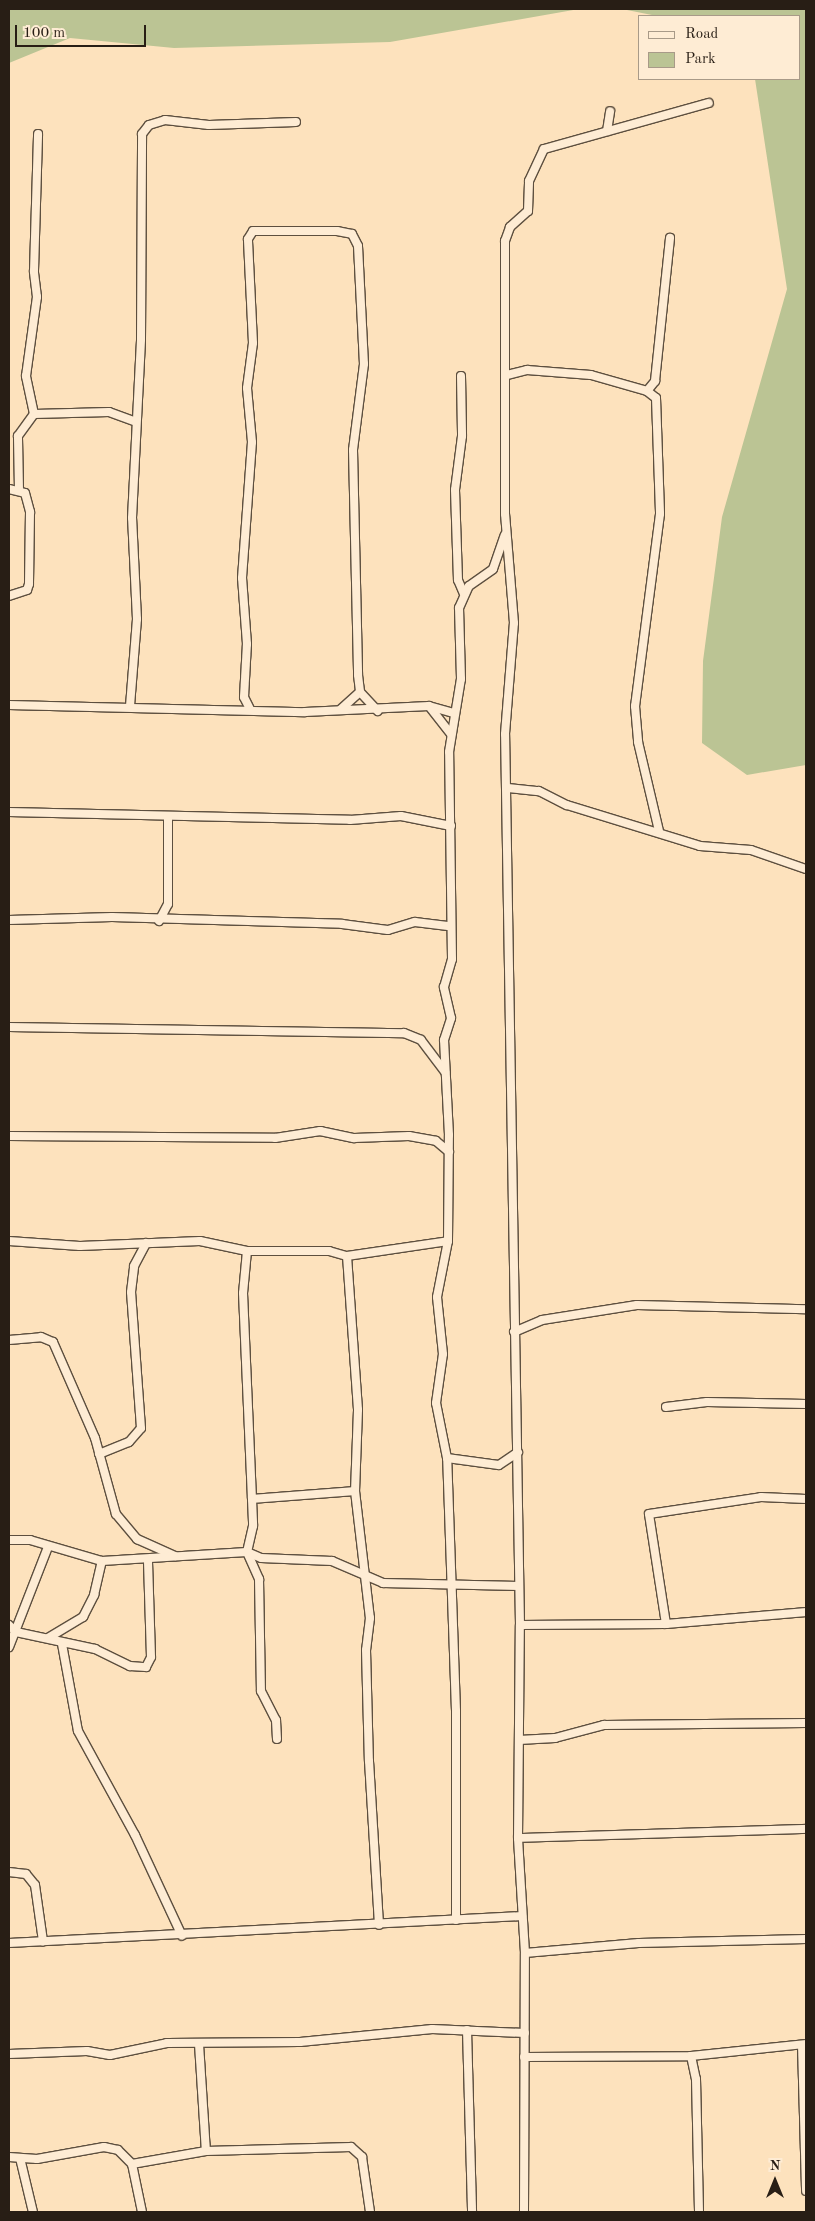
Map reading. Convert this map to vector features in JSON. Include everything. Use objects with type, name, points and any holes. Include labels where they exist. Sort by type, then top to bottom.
[{"type":"street","points":[[524,2212],[525,1953],[518,1838],[520,1625],[518,1452],[514,1332],[508,788],[505,734],[514,623],[505,533],[507,375],[505,241],[510,226],[528,211],[532,168],[544,149],[557,143],[709,103]]},
{"type":"street","points":[[607,131],[610,111]]},
{"type":"street","points":[[130,706],[137,619],[132,518],[134,421],[141,339],[144,130],[165,120],[209,125],[296,122]]},
{"type":"street","points":[[34,414],[26,376],[37,297],[34,271],[38,134]]},
{"type":"street","points":[[250,709],[244,697],[247,644],[242,578],[252,442],[247,388],[253,343],[248,239],[253,231],[346,232],[358,246],[364,372],[353,450],[353,546],[360,692],[378,711]]},
{"type":"street","points":[[647,391],[655,380],[670,238]]},
{"type":"street","points":[[507,375],[554,370],[613,380],[647,391],[658,404],[660,514],[635,706],[638,742],[660,831]]},
{"type":"street","points":[[456,1920],[456,1711],[449,1585],[447,1458],[436,1403],[442,1354],[437,1298],[448,1241],[449,1135],[444,1040],[451,1018],[444,987],[452,960],[450,926],[451,734],[452,713],[461,679],[458,627],[464,594],[458,580],[455,490],[462,436],[461,376]]},
{"type":"street","points":[[19,490],[19,430],[34,414],[109,412],[134,421]]},
{"type":"street","points":[[9,489],[25,493],[30,512],[30,584],[27,590],[9,596]]},
{"type":"street","points":[[464,594],[493,569],[505,533]]},
{"type":"street","points":[[498,552],[508,557]]},
{"type":"street","points":[[339,710],[360,692]]},
{"type":"street","points":[[234,708],[244,697]]},
{"type":"street","points":[[9,705],[378,711],[429,706],[452,713]]},
{"type":"street","points":[[429,706],[451,734]]},
{"type":"street","points":[[508,788],[539,792],[567,805],[660,831],[700,846],[751,850],[806,869]]},
{"type":"street","points":[[9,812],[168,816],[237,814],[350,820],[401,816],[451,826]]},
{"type":"street","points":[[159,921],[168,904],[168,816]]},
{"type":"street","points":[[9,920],[31,917],[342,924],[388,930],[415,922],[450,926]]},
{"type":"street","points":[[9,1027],[404,1033],[421,1040],[446,1073]]},
{"type":"street","points":[[9,1136],[275,1138],[320,1131],[354,1138],[409,1136],[436,1141],[449,1152]]},
{"type":"street","points":[[436,1141],[449,1135]]},
{"type":"street","points":[[9,1241],[80,1246],[128,1242],[200,1241],[247,1251],[329,1251],[347,1256],[380,1248],[434,1245],[448,1241]]},
{"type":"street","points":[[128,1242],[137,1258]]},
{"type":"street","points":[[98,1454],[129,1442],[141,1428],[131,1292],[137,1258],[146,1243]]},
{"type":"street","points":[[434,1245],[446,1253]]},
{"type":"street","points":[[247,1251],[243,1293],[254,1526],[247,1552],[259,1579],[261,1691],[276,1720],[277,1739]]},
{"type":"street","points":[[347,1256],[358,1410],[355,1490],[370,1618],[366,1650],[369,1761],[379,1925]]},
{"type":"street","points":[[514,1332],[542,1320],[637,1305],[806,1308]]},
{"type":"street","points":[[9,1340],[41,1337],[53,1342],[98,1454],[110,1501],[125,1528],[175,1556]]},
{"type":"street","points":[[666,1407],[707,1402],[806,1404]]},
{"type":"street","points":[[447,1458],[499,1465],[518,1452]]},
{"type":"street","points":[[252,1499],[355,1490]]},
{"type":"street","points":[[666,1624],[649,1514],[761,1498],[806,1499]]},
{"type":"street","points":[[9,1540],[21,1538],[102,1561],[148,1560],[175,1556],[247,1552],[261,1558],[332,1561],[383,1583],[519,1586]]},
{"type":"street","points":[[9,1647],[48,1547]]},
{"type":"street","points":[[9,1625],[16,1632],[48,1638],[62,1644],[95,1649],[130,1666],[146,1667],[151,1657],[148,1560]]},
{"type":"street","points":[[48,1638],[83,1617],[102,1561]]},
{"type":"street","points":[[520,1625],[666,1624],[806,1612]]},
{"type":"street","points":[[62,1644],[78,1731],[135,1835],[182,1936]]},
{"type":"street","points":[[519,1740],[555,1738],[604,1724],[806,1723]]},
{"type":"street","points":[[518,1838],[806,1829]]},
{"type":"street","points":[[9,1872],[26,1874],[35,1885],[43,1941]]},
{"type":"street","points":[[9,1943],[182,1936],[522,1916]]},
{"type":"street","points":[[525,1953],[639,1943],[806,1939]]},
{"type":"street","points":[[9,2054],[86,2051],[110,2056],[167,2043],[199,2044],[467,2030],[525,2033]]},
{"type":"street","points":[[467,2030],[472,2212]]},
{"type":"street","points":[[199,2044],[206,2151]]},
{"type":"street","points":[[524,2056],[692,2056],[804,2045],[806,2191]]},
{"type":"street","points":[[692,2056],[696,2078],[699,2212]]},
{"type":"street","points":[[9,2157],[80,2154],[104,2147],[118,2150],[132,2164],[142,2212]]},
{"type":"street","points":[[132,2164],[206,2151],[351,2147],[362,2158],[370,2212]]},
{"type":"street","points":[[20,2158],[33,2212]]},
{"type":"green space","points":[[9,9],[579,9],[390,42],[174,48],[70,38],[9,63]]},
{"type":"green space","points":[[622,9],[806,9],[806,765],[747,775],[702,743],[703,661],[722,517],[787,289],[755,80],[800,80],[800,15],[652,15]]}]
